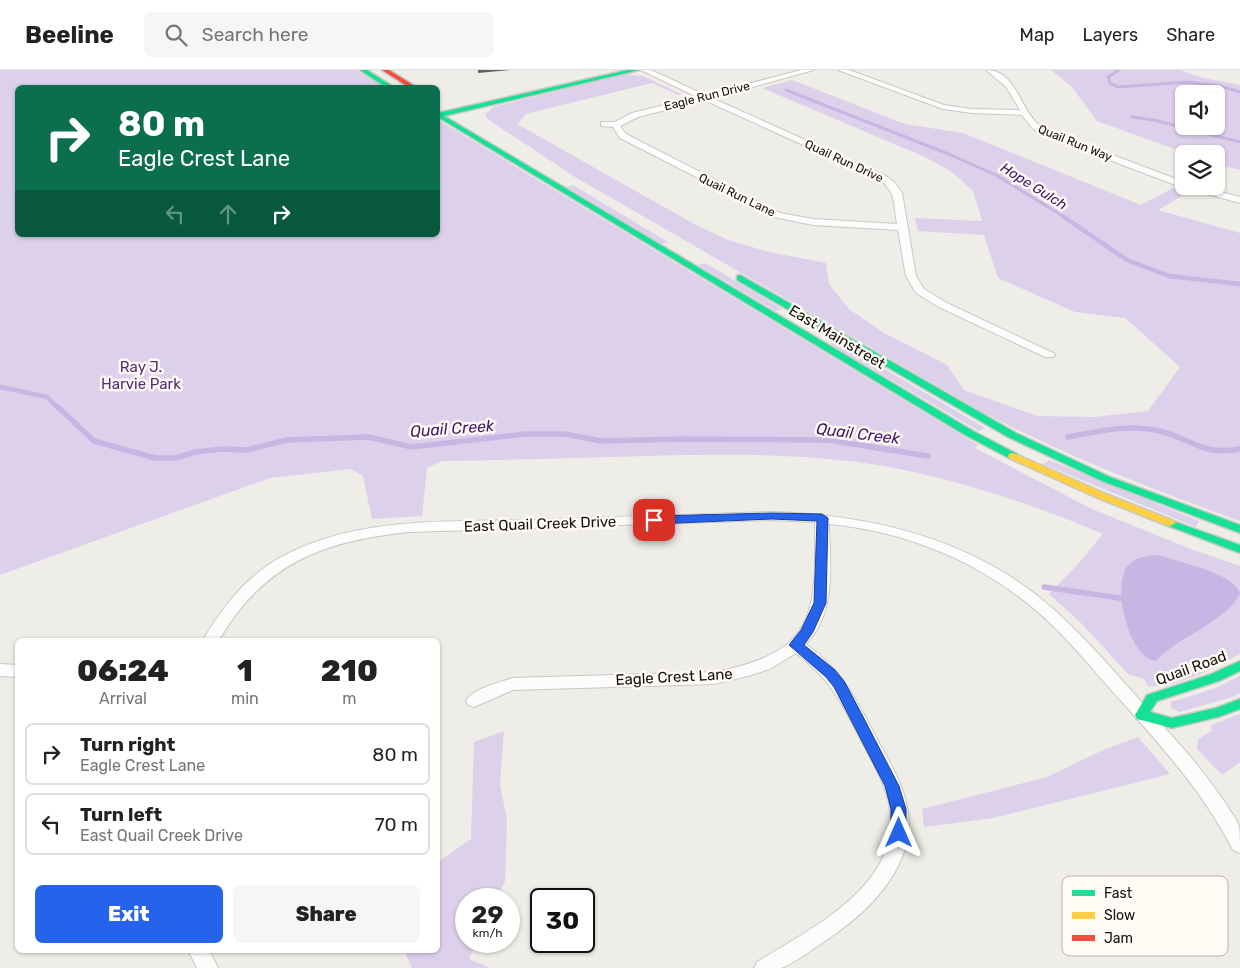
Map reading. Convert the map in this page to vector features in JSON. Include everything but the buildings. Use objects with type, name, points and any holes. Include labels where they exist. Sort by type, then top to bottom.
[{"type":"main road","points":[[363,70],[387,85]]},
{"type":"main road","points":[[385,70],[409,85]]},
{"type":"main road","points":[[441,105],[606,70]]},
{"type":"main road","points":[[440,115],[636,70]]},
{"type":"main road","points":[[441,105],[473,122]]},
{"type":"main road","name":"East Mainstreet","points":[[440,116],[975,436],[1095,494],[1167,523],[1240,549]]},
{"type":"main road","name":"East Mainstreet","points":[[731,273],[966,411],[1016,437],[1106,479],[1240,529]]},
{"type":"main road","name":"Quail Road","points":[[1142,715],[1152,698],[1214,678],[1240,666]]},
{"type":"main road","points":[[1142,715],[1172,723],[1218,712],[1240,704]]},
{"type":"street","name":"Quail Run Drive","points":[[645,70],[883,178],[896,191],[911,276],[920,291],[943,305],[1049,355]]},
{"type":"street","name":"Eagle Run Drive","points":[[616,125],[636,114],[810,70]]},
{"type":"street","points":[[842,70],[943,107],[964,111],[1024,113]]},
{"type":"street","name":"Quail Run Way","points":[[990,70],[1011,87],[1032,125],[1045,133],[1175,182]]},
{"type":"street","points":[[604,124],[616,125]]},
{"type":"street","name":"Quail Run Lane","points":[[616,125],[618,131],[623,136],[777,215],[824,223],[903,227]]},
{"type":"street","points":[[1221,195],[1240,200]]},
{"type":"street","name":"East Quail Creek Drive","points":[[211,638],[226,612],[244,592],[266,574],[306,551],[330,541],[360,533],[409,528],[772,516],[822,518],[872,525],[919,538],[957,552],[999,575],[1032,599],[1057,621],[1206,788],[1240,845]]},
{"type":"street","name":"Eagle Crest Lane","points":[[474,701],[496,689],[513,684],[701,679],[728,676],[767,664],[782,657],[807,632],[820,603],[822,518]]},
{"type":"street","points":[[764,968],[847,914],[865,900],[892,862],[899,833],[899,809],[892,786],[843,692],[830,674],[796,645]]},
{"type":"street","points":[[0,670],[15,672]]},
{"type":"street","points":[[200,953],[208,968]]},
{"type":"green space","name":"Ray J. Harvie Park","points":[[0,70],[356,70],[382,85],[15,85],[15,237],[440,237],[440,121],[978,445],[975,448],[1092,509],[1191,549],[1240,566],[1240,654],[1208,671],[1182,681],[1148,686],[1144,679],[1128,674],[1082,624],[1049,594],[1103,534],[1023,503],[940,478],[884,466],[854,462],[765,455],[442,461],[427,468],[422,516],[372,519],[363,476],[351,469],[270,478],[0,575]]},
{"type":"green space","points":[[1051,70],[1179,70],[1203,78],[1240,85],[1240,170],[1225,166],[1225,145],[1175,145],[1175,149],[1097,121],[1071,86]]},
{"type":"green space","points":[[625,74],[643,76],[681,94],[678,95],[652,83],[526,114],[517,124],[696,225],[728,240],[769,252],[826,263],[829,284],[849,309],[884,333],[947,365],[964,390],[1037,416],[1094,417],[1148,411],[1180,367],[1125,318],[1075,312],[998,278],[984,235],[918,231],[915,218],[982,221],[973,191],[952,172],[925,157],[762,88],[792,80],[905,124],[963,133],[1141,205],[1175,187],[1175,195],[1184,195],[1158,210],[1240,233],[1240,521],[1111,472],[986,414],[575,177],[489,120],[485,115],[493,107]]},
{"type":"green space","points":[[573,185],[668,242],[662,244],[567,187]]},
{"type":"green space","points":[[705,263],[782,309],[776,311],[698,265]]},
{"type":"green space","points":[[837,341],[985,428],[979,431],[830,344]]},
{"type":"green space","points":[[1049,460],[1199,521],[1196,527],[1043,464]]},
{"type":"green space","points":[[1240,676],[1240,693],[1180,712],[1171,708],[1171,702],[1213,689]]},
{"type":"green space","points":[[1240,714],[1240,762],[1222,775],[1197,749],[1198,739],[1212,731],[1211,725]]},
{"type":"green space","points":[[504,731],[500,784],[507,820],[505,881],[502,888],[455,888],[455,953],[472,953],[469,959],[490,968],[412,968],[405,953],[440,953],[440,861],[471,839],[474,742]]},
{"type":"green space","points":[[1138,737],[1170,774],[993,818],[924,827],[922,809],[1047,777],[1101,751]]},
{"type":"shaded area","points":[[1158,555],[1217,574],[1228,580],[1236,587],[1240,594],[1233,604],[1212,622],[1175,644],[1156,661],[1146,657],[1138,648],[1131,635],[1122,605],[1121,590],[1127,567],[1133,561]]},
{"type":"waterway","points":[[1119,70],[1108,77],[1110,83],[1118,87],[1188,82],[1220,86],[1240,92]]},
{"type":"waterway","name":"Hope Gulch","points":[[786,90],[946,153],[996,175],[1066,218]]},
{"type":"waterway","points":[[1132,117],[1154,120],[1240,142]]},
{"type":"waterway","name":"Hope Gulch","points":[[1064,217],[1127,260],[1169,276],[1240,284]]},
{"type":"waterway","name":"Quail Creek","points":[[0,387],[47,397],[59,409]]},
{"type":"waterway","name":"Quail Creek","points":[[58,407],[94,441],[155,458],[175,458],[195,452],[223,449],[246,450],[287,440],[368,437],[412,447],[525,434],[565,434],[601,441],[683,439],[828,440],[928,456]]},
{"type":"waterway","name":"Quail Creek","points":[[1068,437],[1114,429],[1136,428],[1171,434],[1198,446],[1215,450],[1240,449]]},
{"type":"waterway","points":[[1044,587],[1126,599]]},
{"type":"traffic: fast","points":[[363,70],[387,85]]},
{"type":"traffic: fast","points":[[440,115],[636,70]]},
{"type":"traffic: fast","points":[[440,116],[969,433],[1013,456]]},
{"type":"traffic: fast","points":[[740,278],[1012,435],[1106,479],[1240,529]]},
{"type":"traffic: fast","points":[[1170,523],[1240,549]]},
{"type":"traffic: fast","points":[[1240,666],[1214,678],[1152,698],[1142,715],[1172,723],[1218,712],[1240,704]]},
{"type":"traffic: slow","points":[[1013,456],[1102,496],[1170,523]]},
{"type":"traffic: jam","points":[[385,70],[410,85]]},
{"type":"route","points":[[654,520],[772,516],[822,518],[820,603],[807,632],[796,645],[822,666],[839,684],[853,709],[892,786],[899,809],[899,833]]}]
